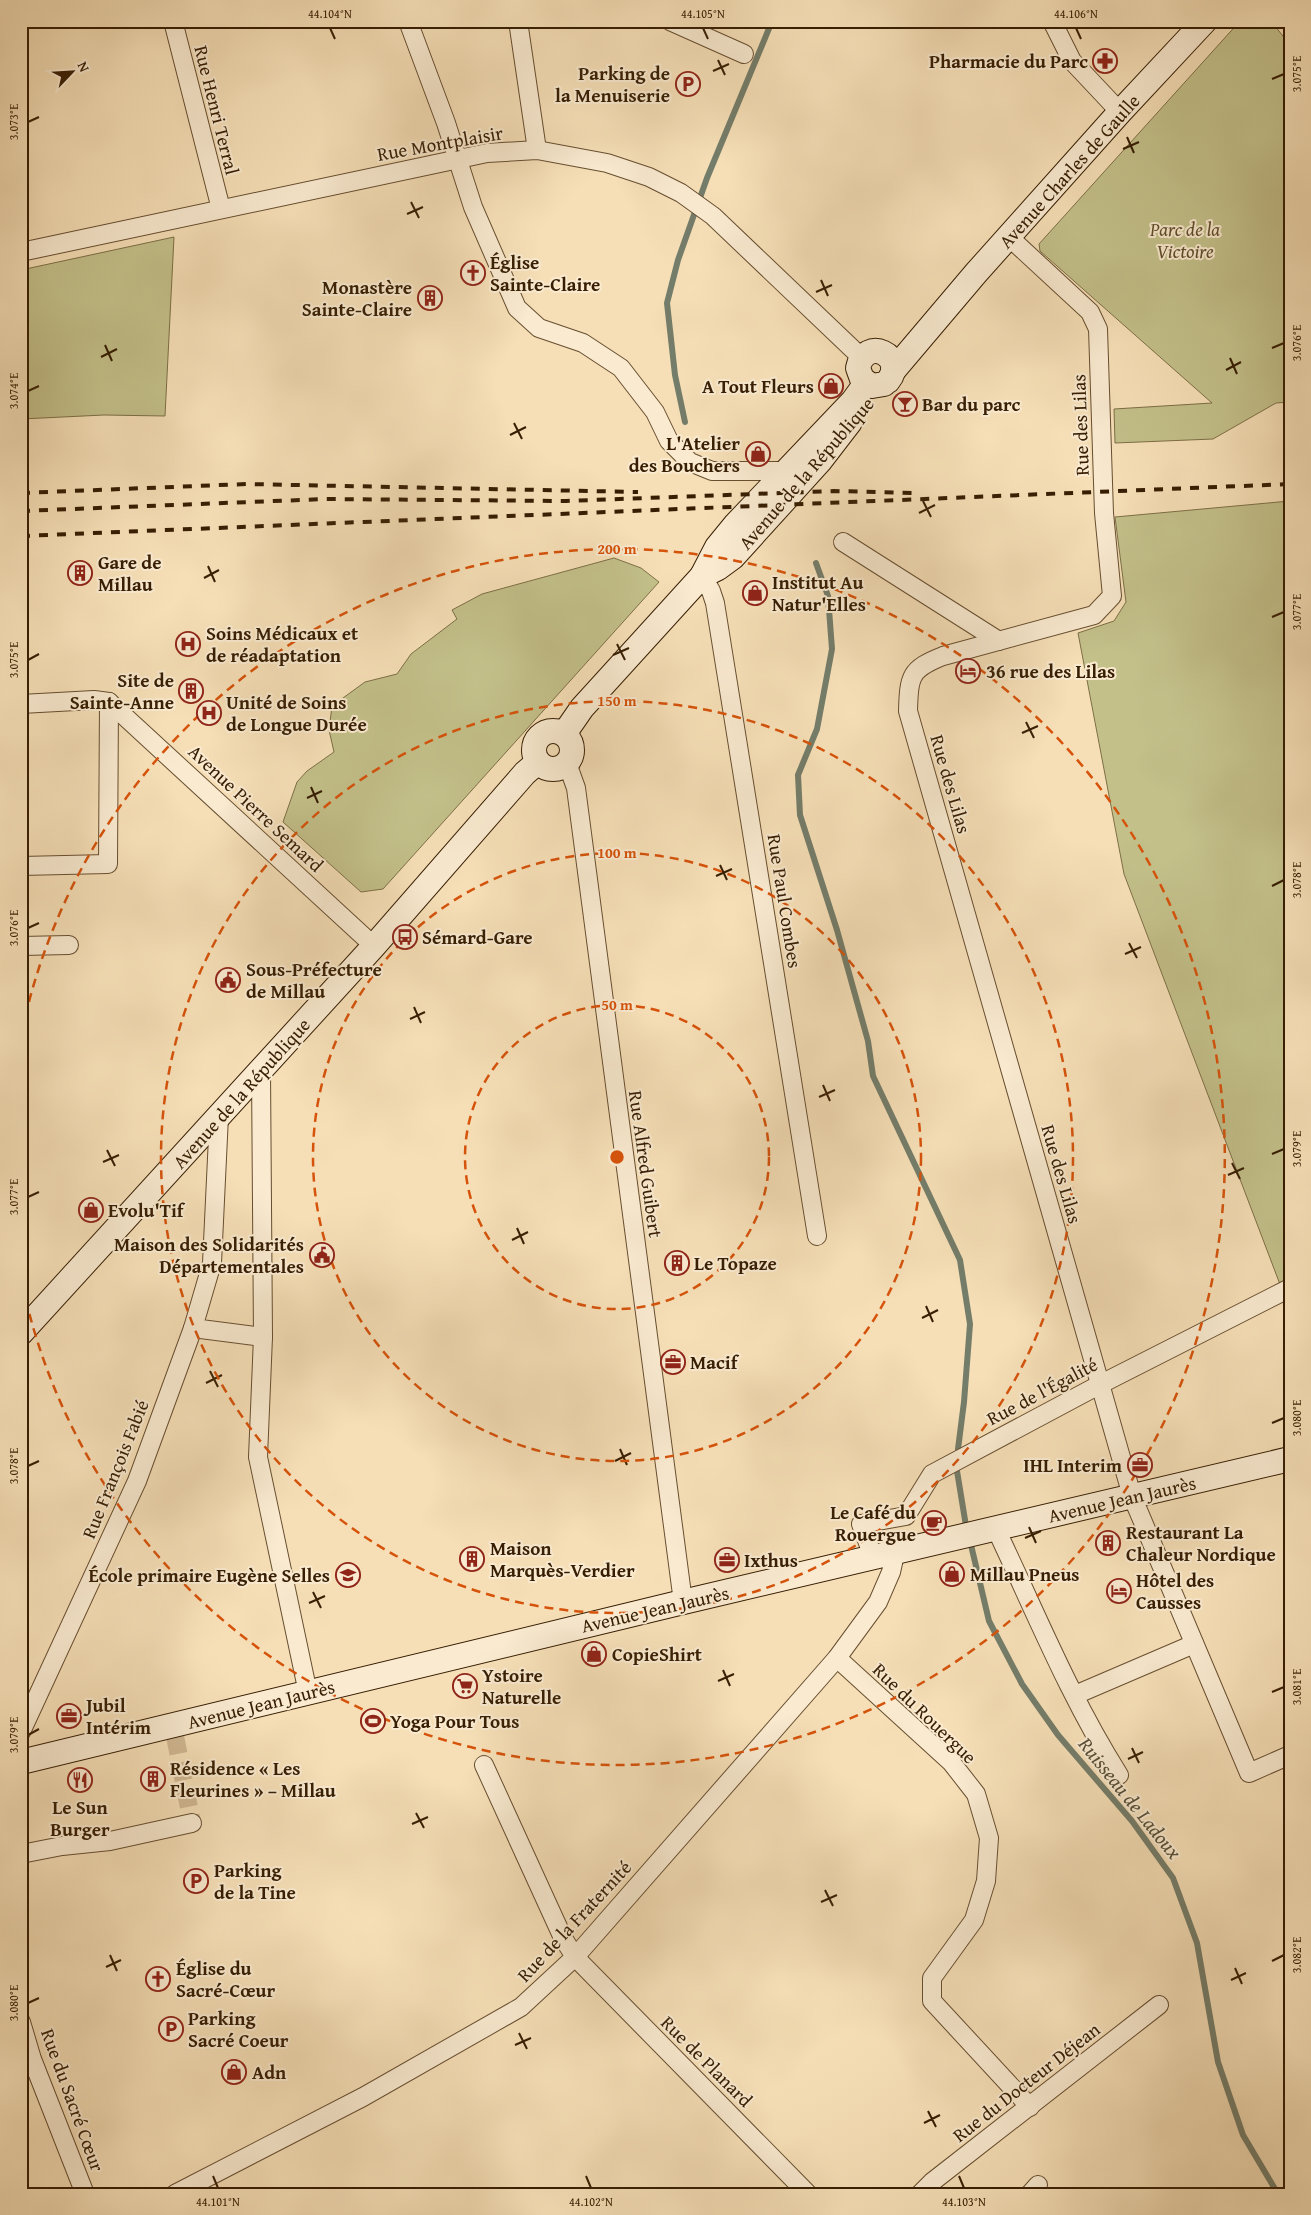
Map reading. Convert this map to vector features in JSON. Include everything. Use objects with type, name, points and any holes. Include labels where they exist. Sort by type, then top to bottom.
[{"type":"main road","name":"Avenue Charles de Gaulle","points":[[753,506],[785,470],[853,401],[878,370],[934,321],[1120,112],[1205,21]]},
{"type":"main road","name":"Avenue de la République","points":[[702,576],[718,568],[733,557],[820,461],[870,397],[878,370]]},
{"type":"main road","name":"Avenue de la République","points":[[564,734],[582,708],[702,576],[717,547],[753,506]]},
{"type":"main road","points":[[548,731],[556,731],[564,734],[572,744],[570,758],[567,763],[560,768],[544,767],[534,756],[534,748],[541,734],[548,731]]},
{"type":"main road","name":"Avenue de la République","points":[[21,1333],[261,1072],[525,773],[538,762]]},
{"type":"main road","name":"Avenue Jean Jaurès","points":[[21,1762],[174,1731],[308,1693],[682,1602],[1290,1459]]},
{"type":"street","name":"Rue Henri Terral","points":[[173,21],[220,208]]},
{"type":"street","points":[[408,21],[473,207],[517,308],[539,328],[583,344],[621,368],[655,412],[669,441],[690,462],[712,471],[785,470]]},
{"type":"street","points":[[518,21],[537,150]]},
{"type":"street","points":[[670,21],[744,54]]},
{"type":"street","points":[[1052,21],[1072,61],[1120,112]]},
{"type":"street","name":"Rue Montplaisir","points":[[21,252],[457,158],[487,153],[537,150],[607,163],[648,177],[681,192],[713,216],[878,370]]},
{"type":"street","name":"Rue des Lilas","points":[[1009,237],[1090,312],[1098,329],[1104,513],[1112,596],[1094,615],[943,656],[922,664],[909,683],[908,711],[1132,1496],[1249,1773],[1290,1755]]},
{"type":"street","points":[[843,542],[999,641]]},
{"type":"street","name":"Rue Paul Combes","points":[[702,576],[711,591],[715,603],[817,1236]]},
{"type":"street","points":[[21,704],[94,700],[109,702],[108,864],[21,866]]},
{"type":"street","name":"Avenue Pierre Semard","points":[[109,702],[374,946]]},
{"type":"street","name":"Rue Alfred Guibert","points":[[567,763],[576,788],[682,1602]]},
{"type":"street","points":[[21,946],[69,945]]},
{"type":"street","points":[[261,1072],[263,1337],[258,1456],[308,1693]]},
{"type":"street","name":"Rue François Fabié","points":[[21,1732],[137,1481],[193,1328],[212,1263],[219,1116]]},
{"type":"street","name":"Rue de l'Égalité","points":[[884,1556],[861,1524],[906,1516],[932,1474],[1099,1385],[1290,1288]]},
{"type":"street","points":[[193,1328],[263,1337]]},
{"type":"street","points":[[996,1529],[1075,1696],[1100,1746],[1119,1775]]},
{"type":"street","name":"Rue de la Fraternité","points":[[175,2194],[363,2096],[521,2006],[575,1957],[837,1658],[878,1602],[890,1572],[884,1556]]},
{"type":"street","points":[[1075,1696],[1194,1644]]},
{"type":"street","name":"Rue du Rouergue","points":[[837,1658],[951,1762],[976,1794],[989,1838],[986,1880],[974,1920],[932,1978],[932,2002],[1030,2107]]},
{"type":"street","name":"Rue de Planard","points":[[484,1765],[563,1938],[575,1957],[808,2194]]},
{"type":"street","points":[[21,1854],[62,1846],[110,1841],[192,1823]]},
{"type":"street","name":"Rue du Docteur Déjean","points":[[920,2194],[932,2182],[1159,2005]]},
{"type":"street","name":"Rue du Sacré Cœur","points":[[21,2022],[32,2059],[85,2194]]},
{"type":"green space","name":"Parc de la Victoire","points":[[1240,21],[1271,21],[1290,45],[1290,402],[1276,403],[1213,439],[1115,443],[1114,409],[1212,403],[1040,251],[1039,244]]},
{"type":"green space","points":[[174,237],[165,416],[104,415],[21,419],[21,270]]},
{"type":"green space","points":[[1290,501],[1290,1281],[1281,1287],[1124,874],[1078,633],[1114,621],[1126,602],[1115,517]]},
{"type":"green space","points":[[614,558],[641,568],[659,582],[383,889],[361,892],[283,822],[297,782],[307,771],[334,752],[329,730],[332,706],[365,682],[397,674],[411,654],[457,619],[452,610],[482,594]]},
{"type":"waterway","points":[[685,422],[675,375],[667,303],[678,260],[707,178],[770,26],[770,21]]},
{"type":"waterway","points":[[816,563],[828,596],[832,649],[817,729],[798,775],[800,815],[837,930],[868,1041],[873,1076],[960,1260],[970,1324],[958,1449]]},
{"type":"waterway","points":[[957,1471],[966,1526]]},
{"type":"waterway","name":"Ruisseau de Ladoux","points":[[971,1545],[989,1621],[1022,1684],[1058,1735],[1132,1821],[1173,1878],[1197,1943],[1218,2062],[1243,2135],[1278,2194]]},
{"type":"tunnel","points":[[175,1736],[192,1823]]},
{"type":"railway","points":[[21,493],[247,484],[638,492]]},
{"type":"railway","points":[[21,536],[1290,484]]},
{"type":"railway","points":[[21,511],[326,499],[566,501],[834,491],[912,493]]},
{"type":"place","name":"Pharmacie du Parc","points":[[1105,61]]},
{"type":"place","name":"Parking de la Menuiserie","points":[[688,84]]},
{"type":"place","name":"Église Sainte-Claire","points":[[473,273]]},
{"type":"place","name":"Monastère Sainte-Claire","points":[[430,298]]},
{"type":"place","name":"A Tout Fleurs","points":[[831,386]]},
{"type":"place","name":"Bar du parc","points":[[905,404]]},
{"type":"place","name":"L'Atelier des Bouchers","points":[[758,454]]},
{"type":"place","name":"Gare de Millau","points":[[80,573]]},
{"type":"place","name":"Institut Au Natur'Elles","points":[[755,593]]},
{"type":"place","name":"Soins Médicaux et de réadaptation","points":[[188,644]]},
{"type":"place","name":"36 rue des Lilas","points":[[968,671]]},
{"type":"place","name":"Site de Sainte-Anne","points":[[191,691]]},
{"type":"place","name":"Unité de Soins de Longue Durée","points":[[209,713]]},
{"type":"place","name":"Sémard-Gare","points":[[405,937]]},
{"type":"place","name":"Sous-Préfecture de Millau","points":[[228,980]]},
{"type":"place","name":"Evolu'Tif","points":[[91,1210]]},
{"type":"place","name":"Maison des Solidarités Départementales","points":[[322,1255]]},
{"type":"place","name":"Le Topaze","points":[[677,1263]]},
{"type":"place","name":"Macif","points":[[673,1362]]},
{"type":"place","name":"IHL Interim","points":[[1140,1465]]},
{"type":"place","name":"Le Café du Rouergue","points":[[934,1523]]},
{"type":"place","name":"Restaurant La Chaleur Nordique","points":[[1108,1543]]},
{"type":"place","name":"Maison Marquès-Verdier","points":[[472,1559]]},
{"type":"place","name":"Ixthus","points":[[727,1560]]},
{"type":"place","name":"Millau Pneus","points":[[952,1574]]},
{"type":"place","name":"École primaire Eugène Selles","points":[[348,1575]]},
{"type":"place","name":"Hôtel des Causses","points":[[1119,1591]]},
{"type":"place","name":"CopieShirt","points":[[594,1654]]},
{"type":"place","name":"Ystoire Naturelle","points":[[465,1686]]},
{"type":"place","name":"Jubil Intérim","points":[[69,1716]]},
{"type":"place","name":"Yoga Pour Tous","points":[[373,1721]]},
{"type":"place","name":"Résidence « Les Fleurines » – Millau","points":[[153,1779]]},
{"type":"place","name":"Le Sun Burger","points":[[80,1780]]},
{"type":"place","name":"Parking de la Tine","points":[[196,1881]]},
{"type":"place","name":"Église du Sacré-Cœur","points":[[158,1979]]},
{"type":"place","name":"Parking Sacré Coeur","points":[[171,2029]]},
{"type":"place","name":"Adn","points":[[234,2072]]}]
